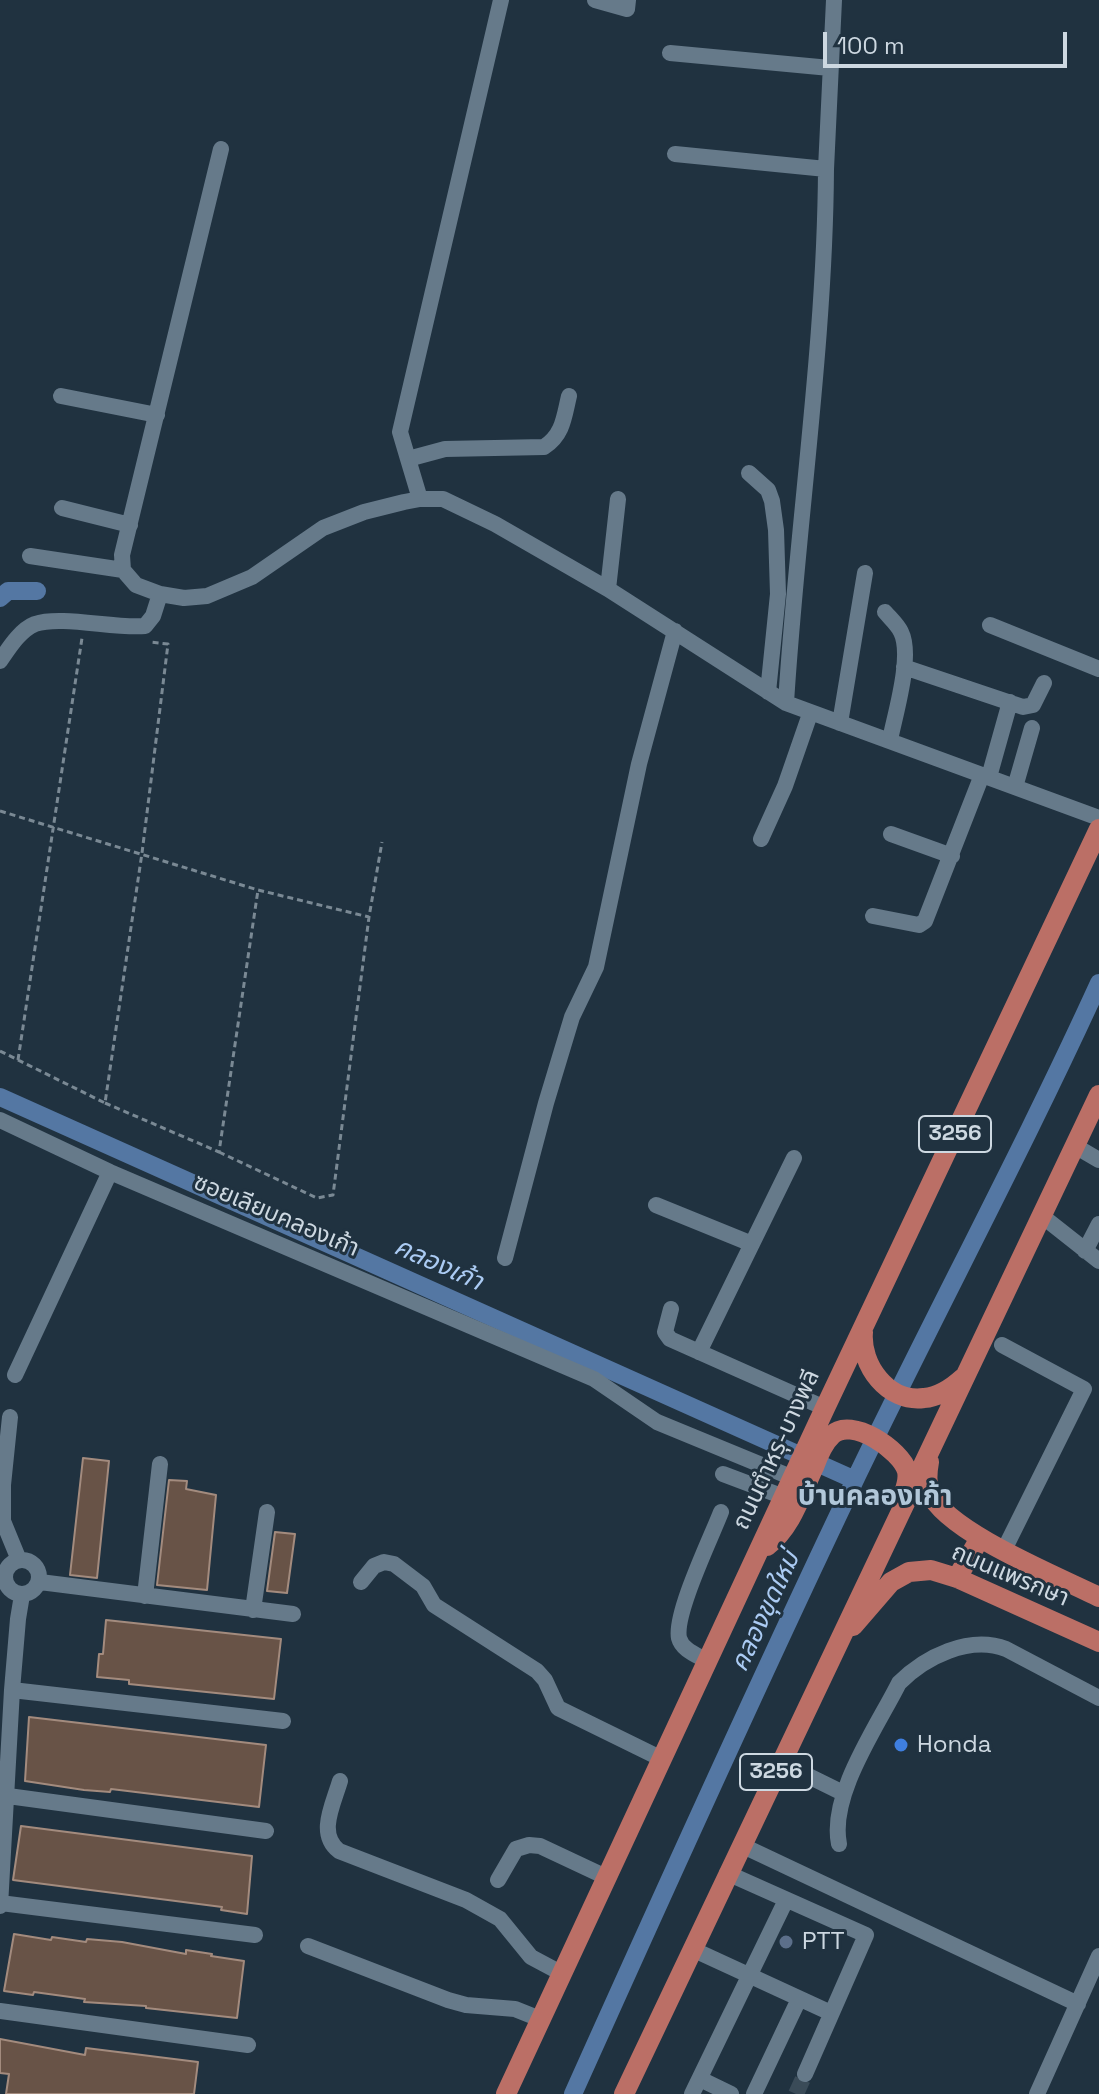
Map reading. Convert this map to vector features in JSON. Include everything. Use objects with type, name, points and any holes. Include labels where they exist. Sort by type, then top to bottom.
[{"type":"main road","name":"ถนนตำหรุ-บางพลี","points":[[506,2094],[758,1553],[817,1442],[825,1408],[1099,829]]},
{"type":"main road","name":"3256","points":[[624,2094],[1099,1095]]},
{"type":"main road","points":[[863,1328],[863,1348],[876,1376],[900,1395],[917,1399],[934,1397],[953,1387],[966,1375]]},
{"type":"main road","points":[[817,1442],[835,1432],[851,1429],[881,1443],[902,1462],[908,1476],[906,1488],[845,1615],[817,1684]]},
{"type":"main road","name":"ถนนแพรกษา","points":[[930,1451],[927,1485],[935,1503],[956,1523],[1099,1597]]},
{"type":"main road","points":[[758,1553],[786,1526],[796,1480]]},
{"type":"main road","points":[[957,1578],[980,1538]]},
{"type":"main road","name":"ถนนแพรกษา","points":[[835,1647],[891,1582],[900,1575],[931,1570],[957,1578],[1099,1642]]},
{"type":"street","points":[[420,499],[401,442],[403,419],[501,0]]},
{"type":"street","points":[[595,0],[627,9],[628,0]]},
{"type":"street","points":[[786,703],[821,297],[834,0]]},
{"type":"street","points":[[670,53],[830,68]]},
{"type":"street","points":[[221,149],[122,555],[123,570],[136,585],[160,594],[184,598],[207,596],[252,577],[323,528],[364,512],[420,499],[443,499],[458,504],[608,589],[786,703],[1099,818]]},
{"type":"street","points":[[675,154],[826,169]]},
{"type":"street","points":[[61,396],[157,415]]},
{"type":"street","points":[[408,459],[445,449],[544,447],[560,432],[569,396]]},
{"type":"street","points":[[749,473],[768,490],[776,530],[778,594],[768,692]]},
{"type":"street","points":[[608,589],[618,499]]},
{"type":"street","points":[[62,508],[130,525]]},
{"type":"street","points":[[30,556],[123,570]]},
{"type":"street","points":[[840,723],[865,573]]},
{"type":"street","points":[[0,661],[23,632],[36,624],[145,626],[153,616],[160,594]]},
{"type":"street","points":[[885,612],[901,631],[904,642],[904,667],[890,740]]},
{"type":"street","points":[[990,625],[1099,669]]},
{"type":"street","points":[[505,1258],[572,1017],[596,967],[639,764],[675,631]]},
{"type":"street","points":[[904,667],[1029,707],[1044,683]]},
{"type":"street","points":[[873,916],[919,925],[925,921],[986,776],[1010,702]]},
{"type":"street","points":[[761,839],[782,795],[810,714]]},
{"type":"street","points":[[1015,787],[1032,728]]},
{"type":"street","points":[[891,834],[952,856]]},
{"type":"street","name":"ซอยเลียบคลองเก้า","points":[[0,1120],[110,1172],[594,1379],[657,1422],[796,1480]]},
{"type":"street","points":[[1075,1146],[1099,1160]]},
{"type":"street","points":[[699,1352],[794,1158]]},
{"type":"street","points":[[15,1375],[110,1172]]},
{"type":"street","points":[[656,1205],[752,1244]]},
{"type":"street","points":[[1042,1216],[1092,1256],[1099,1224]]},
{"type":"street","points":[[671,1309],[665,1332],[670,1339],[825,1408]]},
{"type":"street","points":[[1002,1345],[1084,1389],[1004,1550]]},
{"type":"street","points":[[10,1417],[1,1520],[19,1560]]},
{"type":"street","points":[[145,1596],[160,1464]]},
{"type":"street","points":[[723,1474],[796,1480]]},
{"type":"street","points":[[253,1610],[267,1512]]},
{"type":"street","points":[[707,1661],[685,1648],[678,1628],[721,1512]]},
{"type":"street","points":[[19,1560],[35,1565],[40,1582],[30,1593],[22,1595],[9,1589],[5,1575],[12,1563],[19,1560]]},
{"type":"street","points":[[361,1582],[374,1566],[384,1562],[394,1564],[423,1586],[434,1605],[537,1671],[545,1680],[558,1708],[662,1759]]},
{"type":"street","points":[[40,1582],[293,1614]]},
{"type":"street","points":[[22,1595],[12,1690],[0,1904],[255,1935]]},
{"type":"street","points":[[0,1632],[18,1619]]},
{"type":"street","points":[[839,1844],[838,1818],[843,1793],[899,1683],[911,1671],[938,1655],[974,1645],[999,1646],[1099,1698]]},
{"type":"street","points":[[12,1690],[283,1721]]},
{"type":"street","points":[[780,1762],[843,1793]]},
{"type":"street","points":[[340,1781],[327,1831],[330,1844],[339,1851],[483,1909],[500,1919],[531,1957],[561,1973]]},
{"type":"street","points":[[8,1796],[266,1831]]},
{"type":"street","points":[[498,1880],[516,1849],[529,1845],[540,1846],[606,1877]]},
{"type":"street","points":[[741,1845],[1078,2004]]},
{"type":"street","points":[[727,1873],[866,1935]]},
{"type":"street","points":[[692,2094],[786,1900]]},
{"type":"street","points":[[805,2074],[876,1909]]},
{"type":"street","points":[[308,1946],[448,2000],[466,2005],[515,2009],[540,2019]]},
{"type":"street","points":[[692,1949],[831,2013]]},
{"type":"street","points":[[1037,2094],[1099,1956]]},
{"type":"street","points":[[754,2094],[799,1999]]},
{"type":"street","points":[[0,2011],[248,2045]]},
{"type":"street","points":[[700,2079],[731,2094]]},
{"type":"path","points":[[18,1060],[85,623]]},
{"type":"path","points":[[105,1103],[142,853],[168,644],[139,641]]},
{"type":"path","points":[[0,811],[258,890],[369,917]]},
{"type":"path","points":[[0,1051],[105,1103],[317,1198],[333,1195],[369,917],[382,842]]},
{"type":"path","points":[[219,1152],[258,890]]},
{"type":"building","points":[[83,1458],[109,1461],[97,1578],[70,1575]]},
{"type":"building","points":[[169,1480],[187,1481],[186,1489],[216,1495],[207,1590],[157,1585]]},
{"type":"building","points":[[275,1532],[295,1534],[287,1593],[267,1591]]},
{"type":"building","points":[[106,1620],[281,1639],[274,1699],[129,1684],[129,1680],[97,1677]]},
{"type":"building","points":[[29,1717],[266,1745],[259,1807],[111,1789],[110,1792],[84,1790],[25,1781]]},
{"type":"building","points":[[21,1826],[252,1856],[247,1914],[221,1910],[222,1907],[13,1880]]},
{"type":"building","points":[[14,1934],[51,1940],[52,1937],[86,1942],[87,1939],[122,1942],[244,1961],[237,2018],[146,2006],[84,2002],[85,1999],[34,1992],[33,1995],[4,1991]]},
{"type":"building","points":[[0,2039],[85,2055],[86,2048],[198,2062],[194,2094],[6,2094],[9,2074],[0,2073]]},
{"type":"waterway","points":[[0,598],[8,591],[37,591]]},
{"type":"waterway","name":"คลองขุดใหม่","points":[[573,2094],[818,1558],[1099,983]]},
{"type":"waterway","name":"คลองเก้า","points":[[0,1097],[855,1480]]},
{"type":"tunnel","points":[[796,2094],[805,2074]]},
{"type":"place","name":"Honda","points":[[901,1745]]},
{"type":"place","name":"PTT","points":[[786,1942]]},
{"type":"district","name":"บ้านคลองเก้า","points":[[875,1497]]}]
